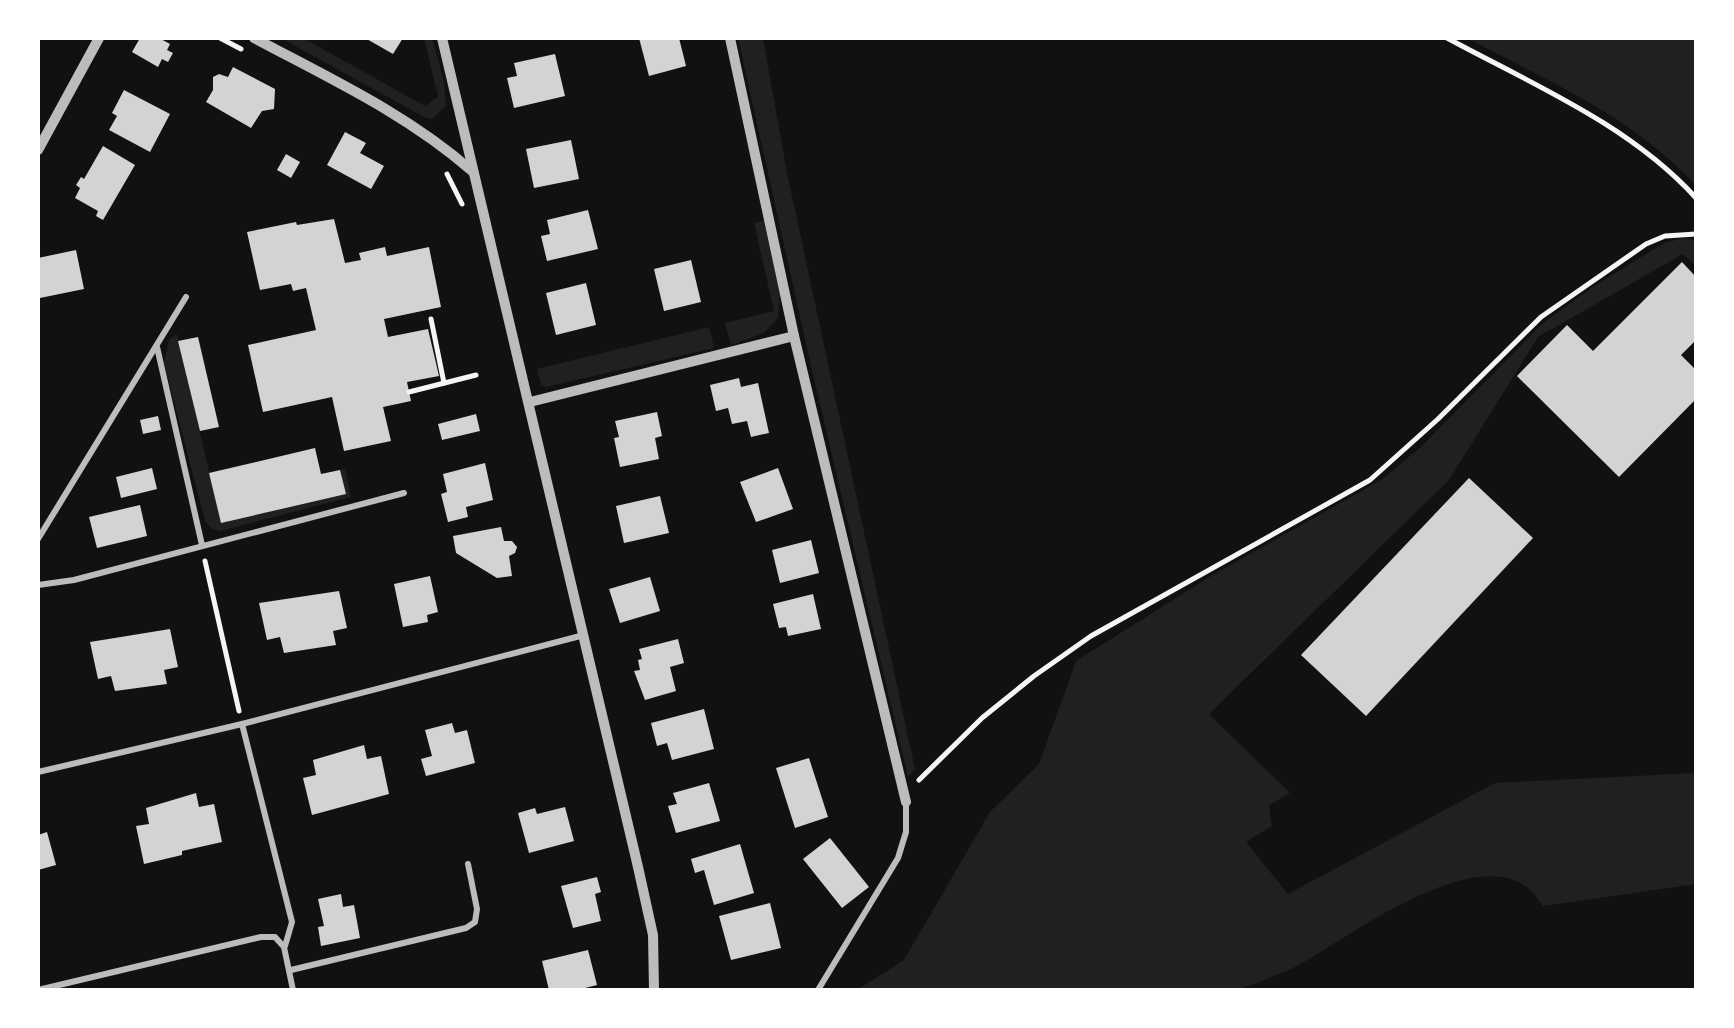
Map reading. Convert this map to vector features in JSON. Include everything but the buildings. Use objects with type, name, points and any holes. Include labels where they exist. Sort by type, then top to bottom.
[{"type":"street","points":[[38,150],[98,38]]},
{"type":"street","points":[[254,38],[382,106],[438,142],[473,172]]},
{"type":"street","points":[[442,38],[653,935],[654,990]]},
{"type":"street","points":[[730,38],[794,336],[906,802]]},
{"type":"street","points":[[530,402],[794,336]]},
{"type":"lane","points":[[38,539],[186,297]]},
{"type":"lane","points":[[156,346],[202,546]]},
{"type":"lane","points":[[38,584],[74,580],[404,493]]},
{"type":"lane","points":[[38,772],[242,724],[585,634]]},
{"type":"lane","points":[[242,724],[292,922],[284,947]]},
{"type":"lane","points":[[818,990],[898,858],[906,832],[906,802]]},
{"type":"lane","points":[[290,970],[466,928],[475,922],[477,909],[468,864]]},
{"type":"lane","points":[[38,990],[260,937],[275,937],[284,947],[293,990]]},
{"type":"path","points":[[220,38],[254,56]]},
{"type":"path","points":[[1447,38],[1585,112],[1660,161],[1696,198]]},
{"type":"path","points":[[437,164],[463,206]]},
{"type":"path","points":[[906,802],[923,772],[1034,676],[1091,636],[1370,480],[1542,316],[1646,244],[1665,236],[1696,234]]},
{"type":"path","points":[[431,320],[444,383]]},
{"type":"path","points":[[409,392],[476,375]]},
{"type":"path","points":[[202,546],[242,724]]},
{"type":"shaded area","points":[[281,38],[303,38],[425,106],[438,97],[424,38],[432,38],[446,106],[432,119],[424,117]]},
{"type":"shaded area","points":[[738,38],[763,38],[787,173],[915,769],[908,777],[811,366]]},
{"type":"shaded area","points":[[1467,38],[1696,38],[1696,186],[1618,120]]},
{"type":"shaded area","points":[[764,221],[780,294],[778,318],[764,333],[731,345],[725,323],[774,311],[754,223]]},
{"type":"shaded area","points":[[1684,238],[1696,240],[1696,266],[1683,254],[1538,337],[1449,480],[1209,714],[1290,793],[1269,805],[1272,826],[1246,842],[1288,894],[1495,783],[1696,773],[1696,884],[1543,906],[1528,888],[1503,877],[1474,878],[1442,886],[1409,901],[1295,967],[1237,990],[857,990],[904,960],[990,812],[1039,764],[1076,661],[1211,576],[1381,480],[1420,448],[1543,323],[1664,243]]},
{"type":"shaded area","points":[[709,327],[714,348],[546,387],[541,385],[537,369]]},
{"type":"shaded area","points":[[177,334],[221,523],[345,494],[340,470],[345,468],[351,497],[220,531],[211,528],[205,521],[164,363],[169,339]]}]
